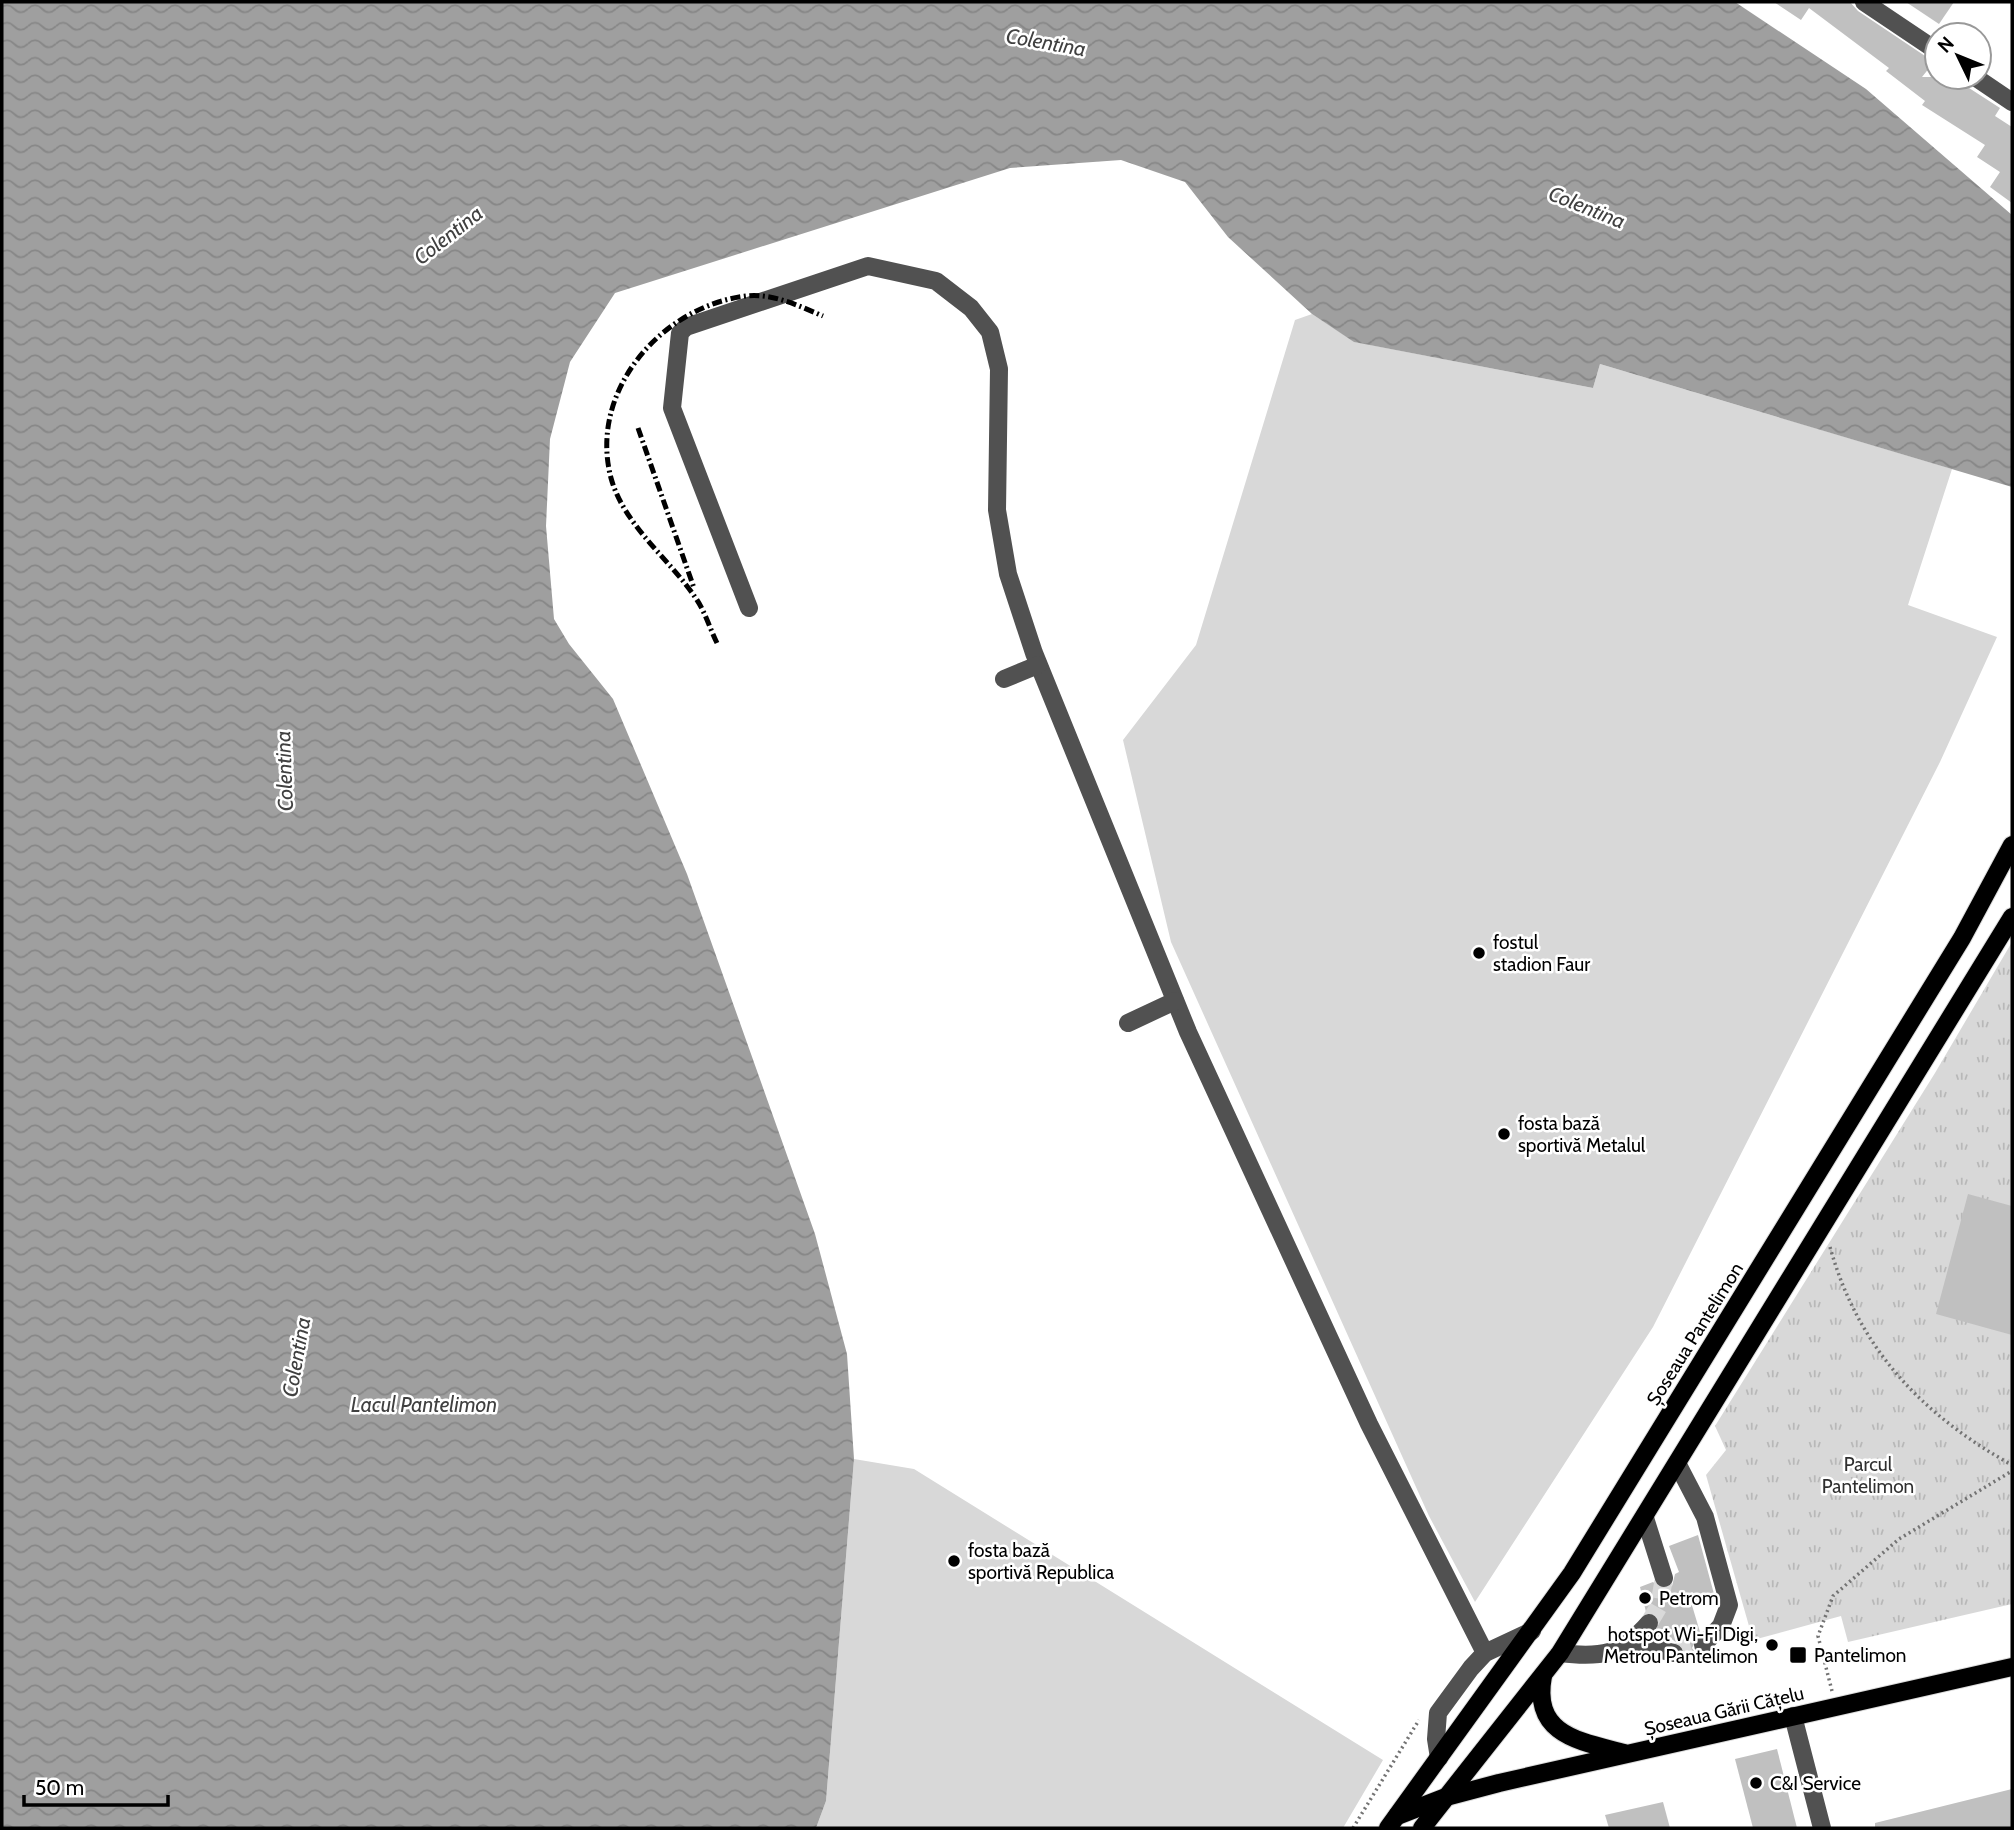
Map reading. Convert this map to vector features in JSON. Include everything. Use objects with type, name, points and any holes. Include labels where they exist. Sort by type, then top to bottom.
[{"type":"main road","name":"Șoseaua Pantelimon","points":[[1393,1822],[1532,1631],[1579,1561],[1962,938],[2012,845]]},
{"type":"main road","points":[[1422,1828],[1560,1653],[1646,1518],[2012,917]]},
{"type":"main road","name":"Șoseaua Gării Cățelu","points":[[1393,1822],[1447,1797],[2012,1667]]},
{"type":"main road","points":[[1543,1676],[1541,1704],[1550,1721],[1565,1734],[1628,1755]]},
{"type":"main road","points":[[1439,1758],[1447,1797]]},
{"type":"street","points":[[1864,2],[1923,42]]},
{"type":"street","points":[[1993,89],[2012,102]]},
{"type":"street","points":[[749,608],[672,408],[680,333],[686,327],[856,267],[899,271],[925,277],[947,288],[981,319],[993,341],[999,369],[997,509],[1001,542],[1038,665],[1175,1001],[1369,1424],[1485,1653]]},
{"type":"street","points":[[1004,679],[1038,665]]},
{"type":"street","points":[[1128,1023],[1175,1001]]},
{"type":"street","points":[[1678,1465],[1705,1517],[1729,1605],[1721,1626],[1703,1645]]},
{"type":"street","points":[[1646,1518],[1664,1578]]},
{"type":"street","points":[[1560,1653],[1602,1654],[1631,1643],[1649,1623]]},
{"type":"street","points":[[1439,1758],[1436,1739],[1438,1713],[1485,1653],[1532,1631]]},
{"type":"street","points":[[1631,1643],[1674,1653]]},
{"type":"street","points":[[1793,1716],[1822,1828]]},
{"type":"path","points":[[1826,1224],[1842,1285],[1868,1336],[1895,1374],[1967,1440],[2012,1465]]},
{"type":"path","points":[[1837,1707],[1818,1636],[1833,1596],[1899,1539],[2012,1471]]},
{"type":"path","points":[[1353,1828],[1425,1712]]},
{"type":"green space","name":"fosta bază sportivă Metalul","points":[[1312,314],[1355,342],[1593,388],[1600,364],[1952,469],[1908,605],[1997,637],[1940,762],[1653,1327],[1475,1602],[1429,1516],[1171,942],[1123,740],[1196,645],[1295,320]]},
{"type":"green space","name":"Parcul Pantelimon","points":[[2012,942],[2012,1604],[1848,1642],[1841,1616],[1753,1640],[1706,1475],[1726,1450],[1715,1426],[1935,1073]]},
{"type":"green space","name":"fosta bază sportivă Republica","points":[[854,1459],[914,1469],[1383,1760],[1343,1828],[816,1828],[826,1801]]},
{"type":"water","name":"Lacul Pantelimon","points":[[2,2],[1735,2],[1866,89],[2012,215],[2012,487],[1600,364],[1593,388],[1354,342],[1312,314],[1228,237],[1185,182],[1121,160],[1010,168],[615,293],[570,362],[550,439],[546,526],[554,619],[569,644],[613,699],[687,874],[815,1234],[847,1354],[854,1459],[826,1801],[816,1828],[2,1828]]},
{"type":"building","points":[[1774,2],[1850,2],[1858,11],[1923,55],[1923,91],[1974,91],[2000,108],[1995,116],[2012,127],[2012,203],[1990,187],[2000,172],[1977,157],[1985,145],[1922,105],[1925,101],[1886,71],[1889,68],[1809,8],[1801,20]]},
{"type":"building","points":[[1906,2],[1954,2],[1941,21],[1934,21]]},
{"type":"building","points":[[1968,1194],[2012,1206],[2012,1335],[1936,1314]]},
{"type":"building","points":[[1698,1535],[1714,1594],[1691,1602],[1700,1632],[1692,1648],[1696,1654],[1706,1656],[1677,1665],[1685,1656],[1685,1649],[1669,1637],[1653,1636],[1660,1620],[1656,1614],[1646,1612],[1640,1587],[1653,1582],[1661,1589],[1672,1586],[1675,1574],[1679,1572],[1669,1546]]},
{"type":"building","points":[[1777,1749],[1797,1828],[1753,1828],[1735,1759]]},
{"type":"building","points":[[2012,1789],[2012,1828],[1875,1828],[1875,1823]]},
{"type":"building","points":[[1663,1802],[1670,1828],[1609,1828],[1605,1815]]},
{"type":"tunnel","points":[[1649,1623],[1659,1606],[1664,1578]]},
{"type":"tunnel","points":[[1674,1653],[1703,1645]]},
{"type":"railway","points":[[717,643],[697,600],[637,527],[617,495],[611,478],[607,446],[611,414],[621,385],[638,358],[660,335],[686,316],[715,303],[746,296],[766,296],[786,301],[823,316]]},
{"type":"railway","points":[[638,428],[694,588]]},
{"type":"place","name":"fostul stadion Faur","points":[[1479,953]]},
{"type":"place","name":"fosta bază sportivă Metalul","points":[[1504,1134]]},
{"type":"place","name":"fosta bază sportivă Republica","points":[[954,1561]]},
{"type":"place","name":"Petrom","points":[[1645,1598]]},
{"type":"place","name":"hotspot Wi-Fi Digi, Metrou Pantelimon","points":[[1772,1645]]},
{"type":"place","name":"Pantelimon","points":[[1798,1655]]},
{"type":"place","name":"C&I Service","points":[[1756,1783]]},
{"type":"water label","name":"Colentina","points":[[1046,42]]},
{"type":"water label","name":"Colentina","points":[[1587,207]]},
{"type":"water label","name":"Colentina","points":[[448,235]]},
{"type":"water label","name":"Colentina","points":[[284,771]]},
{"type":"water label","name":"Colentina","points":[[296,1357]]}]
